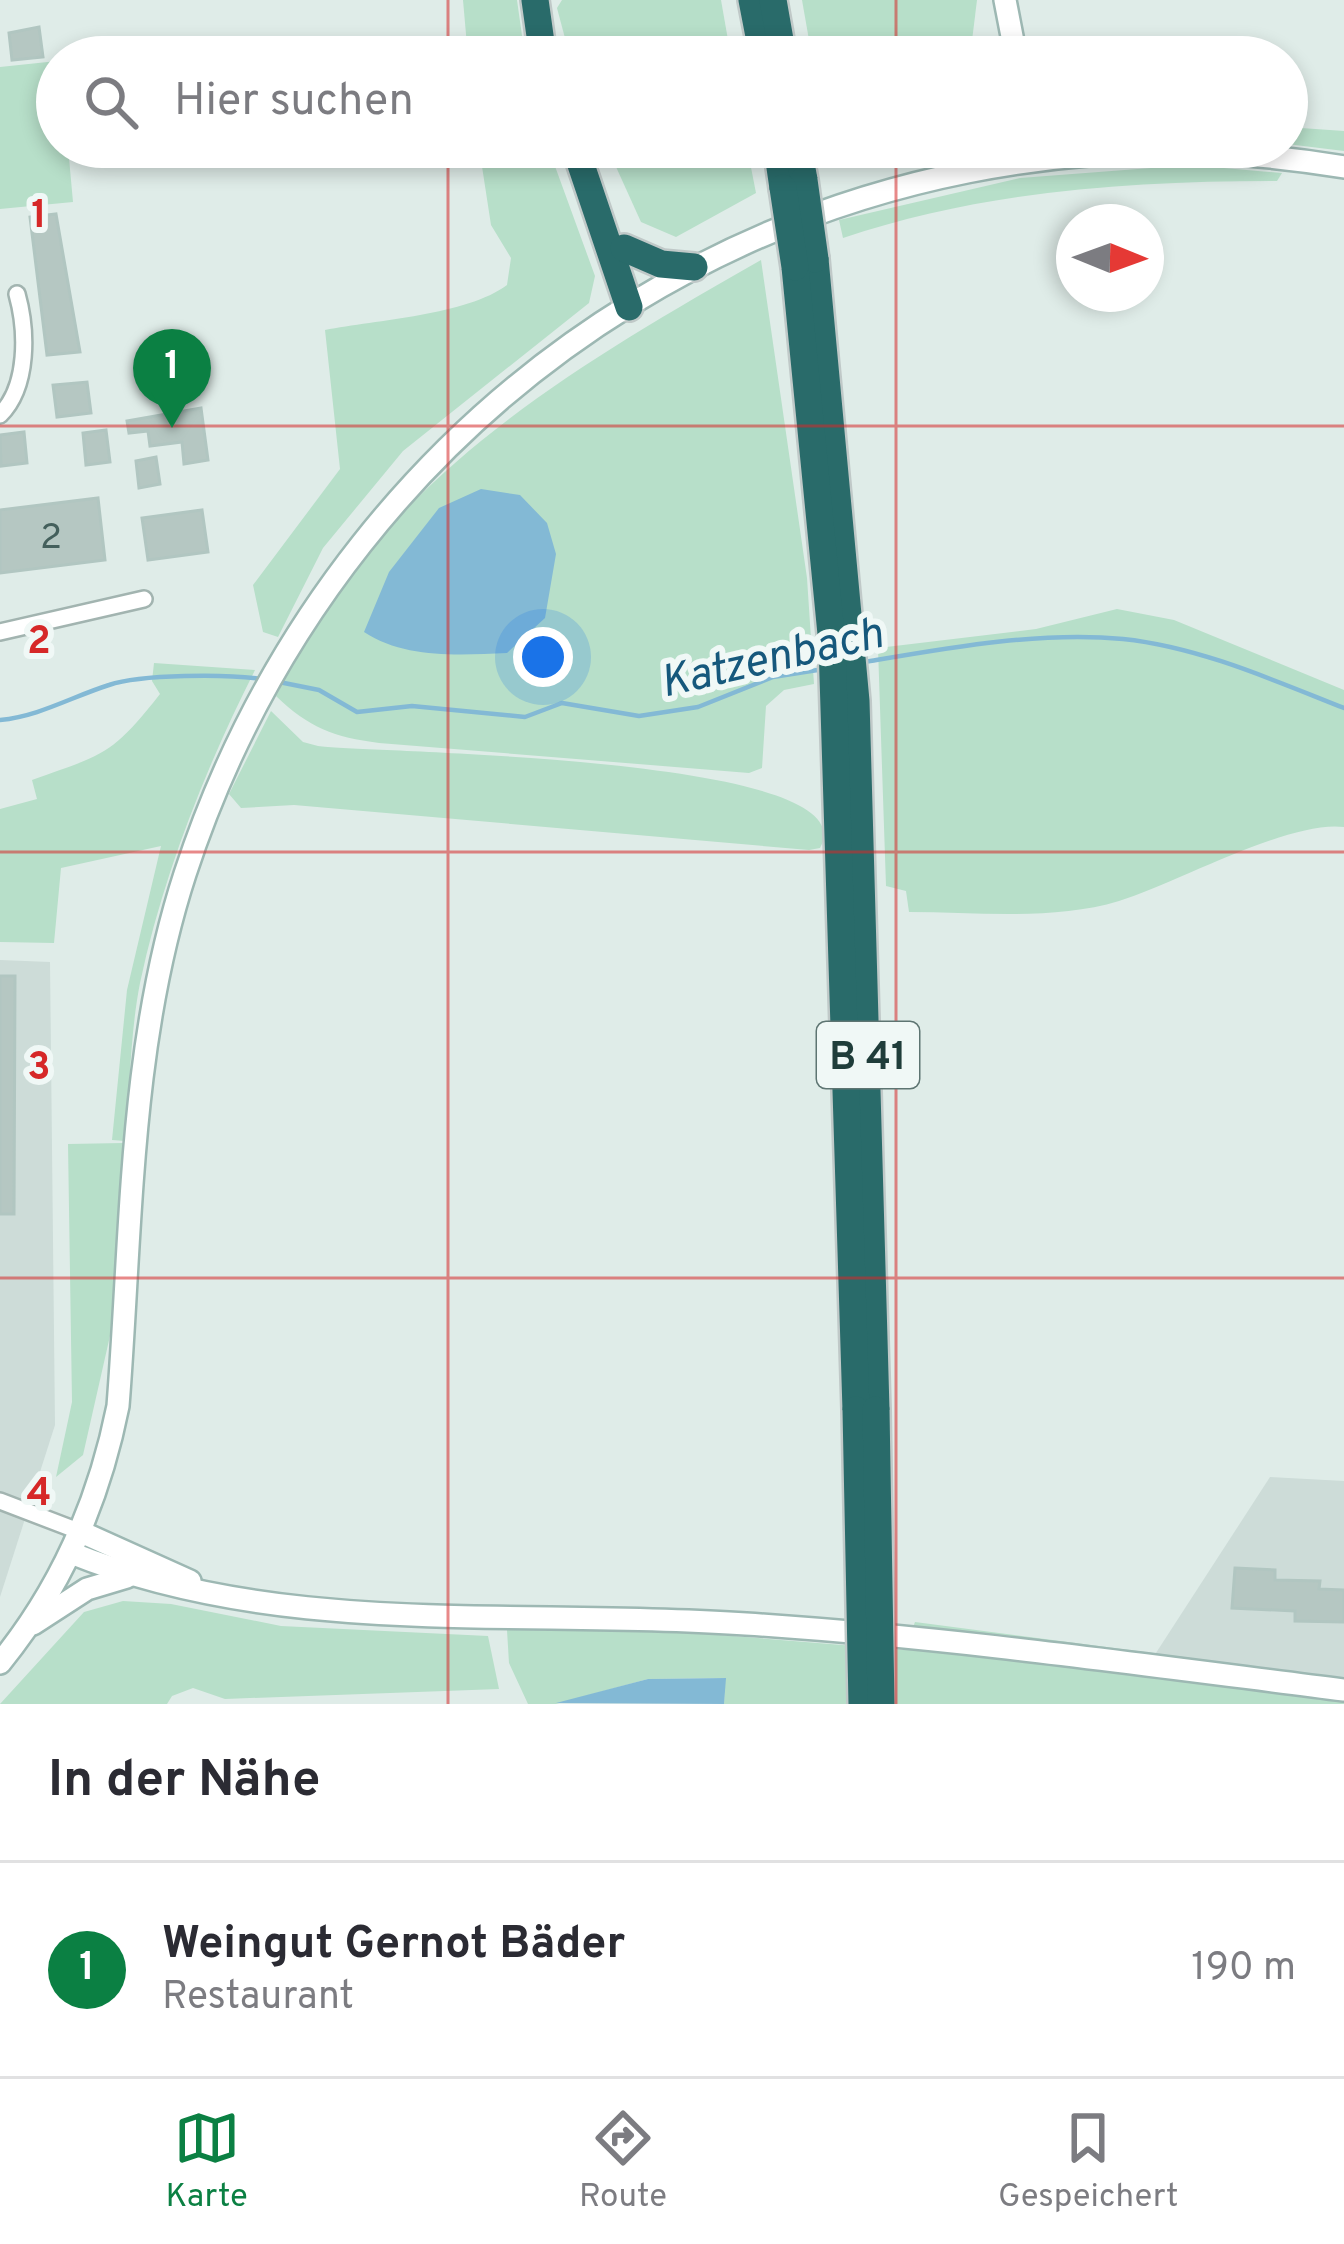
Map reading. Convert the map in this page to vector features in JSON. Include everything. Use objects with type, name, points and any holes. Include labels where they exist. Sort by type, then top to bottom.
[{"type":"highway","points":[[763,6],[775,36]]},
{"type":"highway","points":[[583,168],[615,276],[635,303]]},
{"type":"highway","name":"B 41","points":[[787,168],[794,184]]},
{"type":"highway","name":"B 41","points":[[796,168],[846,703],[866,1410],[881,1704]]},
{"type":"highway","points":[[595,197],[624,248],[635,303]]},
{"type":"highway","points":[[624,248],[661,264],[694,267]]},
{"type":"highway","name":"B 41","points":[[862,1704],[866,1410]]},
{"type":"main road","points":[[1005,0],[1011,36]]},
{"type":"main road","points":[[1308,163],[1344,167]]},
{"type":"main road","points":[[0,1663],[76,1543],[118,1406],[134,1143],[158,977],[190,857],[242,730],[303,621],[395,498],[444,447],[569,345],[694,267],[775,229],[888,190],[974,168]]},
{"type":"main road","points":[[76,1543],[130,1576],[242,1598],[424,1615],[742,1623],[929,1640],[1344,1690]]},
{"type":"main road","points":[[76,1543],[242,1598]]},
{"type":"main road","points":[[22,1631],[87,1589],[130,1576]]},
{"type":"street","points":[[0,415],[11,405],[19,379],[25,324],[17,294]]},
{"type":"street","points":[[0,632],[144,599]]},
{"type":"street","points":[[0,1501],[76,1543]]},
{"type":"shaded area","points":[[0,960],[50,962],[55,1425],[0,1597]]},
{"type":"shaded area","points":[[1270,1477],[1344,1481],[1344,1678],[1154,1656]]},
{"type":"green space","points":[[463,0],[517,0],[522,36],[466,36]]},
{"type":"green space","points":[[562,0],[721,0],[727,36],[564,36],[557,8]]},
{"type":"green space","points":[[802,0],[977,0],[973,36],[808,36]]},
{"type":"green space","points":[[36,63],[36,168],[70,168],[73,202],[0,209],[0,67]]},
{"type":"green space","points":[[1308,128],[1344,131],[1344,151],[1308,147]]},
{"type":"green space","points":[[482,168],[556,168],[595,276],[589,303],[403,451],[323,548],[278,637],[263,632],[253,585],[340,469],[325,330],[445,310],[507,285],[511,258],[491,225]]},
{"type":"green space","points":[[617,168],[751,168],[756,193],[676,237],[641,222]]},
{"type":"green space","points":[[1151,168],[1282,173],[1277,181],[1167,183],[1003,199],[843,238],[839,220],[1020,178]]},
{"type":"green space","points":[[761,260],[807,578],[814,684],[784,690],[766,706],[762,768],[749,773],[379,743],[323,729],[276,696],[318,620],[367,553],[482,440],[616,346]]},
{"type":"green space","points":[[1117,609],[1174,620],[1344,690],[1344,827],[1294,833],[1094,907],[1015,914],[909,912],[906,891],[886,886],[878,648],[1036,629]]},
{"type":"green space","points":[[154,663],[255,670],[187,823],[149,943],[134,1022],[125,1141],[112,1140],[127,990],[161,846],[61,868],[54,943],[0,942],[0,809],[37,799],[32,780],[92,757],[130,730],[160,694],[152,681]]},
{"type":"green space","points":[[271,711],[303,742],[318,746],[608,765],[698,777],[771,794],[816,817],[820,848],[294,805],[241,808],[229,794]]},
{"type":"green space","points":[[123,1143],[112,1327],[83,1455],[56,1477],[72,1402],[68,1144]]},
{"type":"green space","points":[[123,1601],[171,1604],[281,1626],[488,1636],[499,1689],[225,1699],[193,1688],[172,1696],[167,1704],[0,1704],[84,1612]]},
{"type":"green space","points":[[915,1622],[1344,1678],[1344,1704],[724,1704],[725,1678],[648,1679],[556,1704],[528,1704],[509,1663],[507,1630],[671,1631],[904,1650]]},
{"type":"water","points":[[481,489],[520,495],[547,523],[556,554],[545,618],[507,653],[415,651],[364,632],[389,572],[439,508]]},
{"type":"water","points":[[726,1678],[724,1704],[556,1703],[648,1679]]},
{"type":"building","points":[[39,27],[36,58],[12,60],[9,33]]},
{"type":"building","points":[[56,214],[80,352],[47,355],[30,217]]},
{"type":"building","points":[[87,382],[91,413],[57,417],[53,385]]},
{"type":"building","points":[[201,408],[208,460],[184,464],[182,442],[150,446],[148,431],[129,433],[127,421]]},
{"type":"building","points":[[106,430],[110,462],[86,465],[83,433]]},
{"type":"building","points":[[24,432],[27,463],[1,466],[0,435]]},
{"type":"building","points":[[156,457],[160,484],[139,488],[136,461]]},
{"type":"building","points":[[98,498],[105,560],[0,573],[0,510]]},
{"type":"building","points":[[202,510],[208,552],[148,560],[142,518]]},
{"type":"building","points":[[0,976],[15,976],[14,1214],[0,1214]]},
{"type":"building","points":[[1235,1568],[1275,1570],[1275,1580],[1320,1581],[1319,1589],[1344,1590],[1344,1622],[1295,1621],[1295,1611],[1232,1608]]},
{"type":"waterway","name":"Katzenbach","points":[[865,662],[1026,639],[1123,639],[1208,657],[1344,708]]},
{"type":"waterway","name":"Katzenbach","points":[[279,682],[319,690],[357,712],[412,706],[525,717],[562,703],[639,716],[698,707],[773,677],[824,669]]},
{"type":"waterway","name":"Katzenbach","points":[[0,720],[123,681],[184,676],[261,679]]},
{"type":"place","name":"Weingut Gernot Bäder","points":[[172,428]]}]
